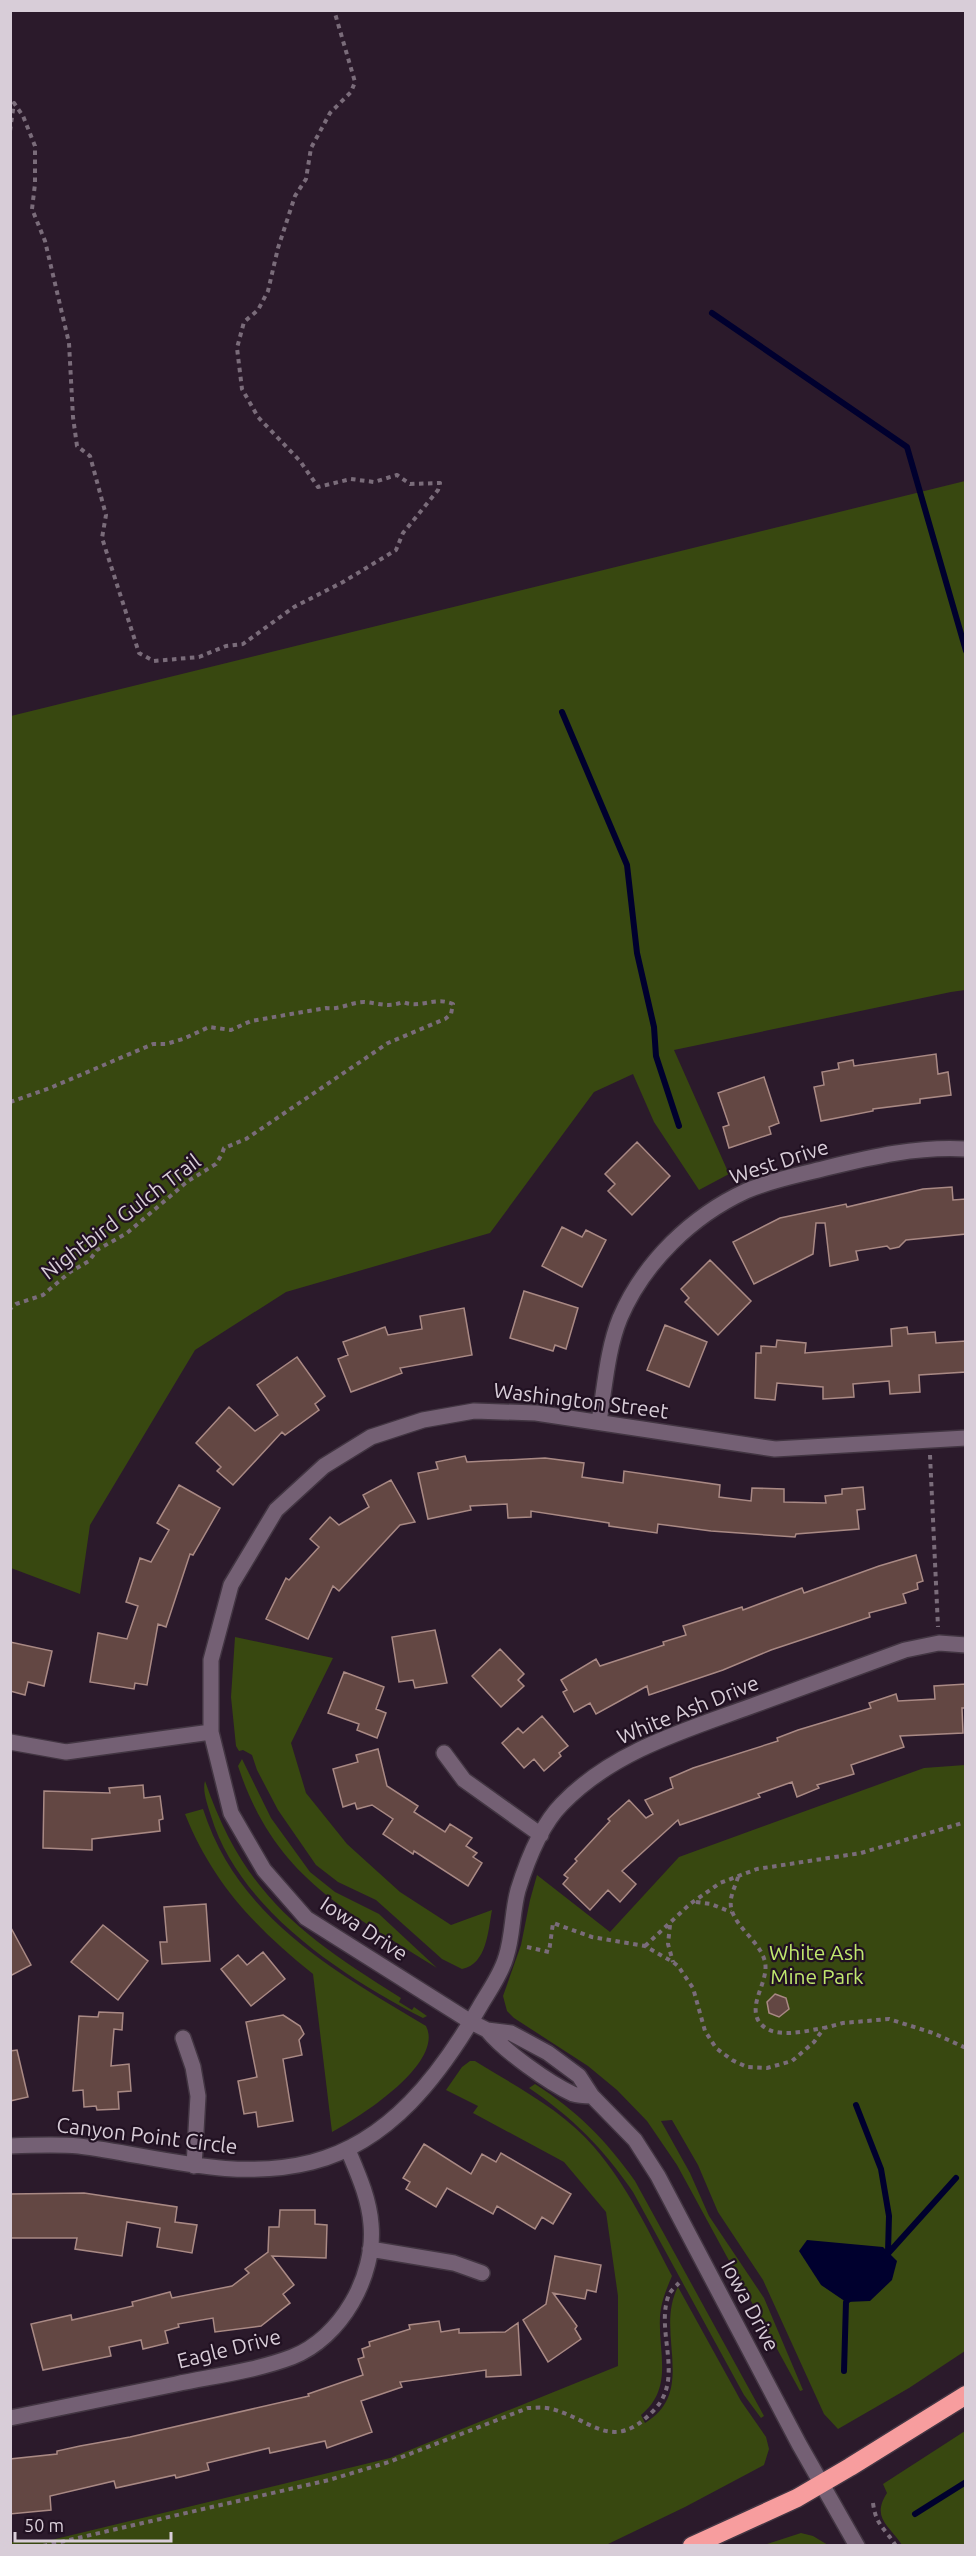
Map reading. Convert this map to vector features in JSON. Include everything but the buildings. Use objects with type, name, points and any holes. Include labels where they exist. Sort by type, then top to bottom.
[{"type":"highway","points":[[692,2546],[797,2498],[966,2395]]},
{"type":"street","name":"West Drive","points":[[599,1421],[609,1357],[620,1318],[656,1259],[687,1227],[724,1202],[776,1180],[884,1155],[915,1150],[966,1149]]},
{"type":"street","name":"Washington Street","points":[[211,1732],[211,1660],[231,1585],[276,1510],[324,1466],[371,1437],[423,1420],[474,1411],[536,1413],[775,1449],[966,1438]]},
{"type":"street","name":"White Ash Drive","points":[[471,2022],[506,1959],[519,1890],[540,1835],[561,1804],[598,1772],[676,1733],[894,1654],[939,1643],[966,1645]]},
{"type":"street","points":[[10,1742],[66,1752],[211,1732]]},
{"type":"street","name":"Iowa Drive","points":[[211,1732],[231,1814],[264,1870],[306,1917],[471,2022],[488,2030],[498,2044],[555,2083],[575,2095],[592,2096],[635,2140],[658,2176],[799,2444],[857,2546]]},
{"type":"street","points":[[444,1753],[464,1780],[540,1835]]},
{"type":"street","name":"Canyon Point Circle","points":[[10,2146],[40,2144],[78,2146],[194,2166],[234,2170],[274,2168],[310,2162],[348,2151],[407,2108],[442,2066],[471,2022]]},
{"type":"street","points":[[183,2038],[193,2067],[198,2096],[194,2166]]},
{"type":"street","name":"Eagle Drive","points":[[10,2418],[247,2370],[292,2357],[308,2349],[342,2319],[363,2280],[370,2249],[372,2225],[367,2198],[348,2151]]},
{"type":"street","points":[[370,2249],[454,2263],[482,2273]]},
{"type":"path","points":[[10,131],[14,103],[23,116],[35,146],[35,184],[32,209],[45,241],[69,343],[73,417],[78,446],[90,456],[106,515],[102,538],[139,653],[154,661],[199,657],[226,646],[243,644],[294,607],[343,582],[396,550],[403,533],[438,490],[440,483],[410,484],[397,475],[374,482],[351,479],[318,487],[300,461],[258,417],[242,390],[237,348],[244,322],[258,309],[268,291],[278,248],[295,196],[306,179],[311,148],[330,113],[351,92],[355,82],[334,10]]},
{"type":"path","name":"Nightbird Gulch Trail","points":[[10,1102],[50,1088],[153,1044],[166,1044],[209,1028],[231,1030],[251,1021],[326,1008],[338,1009],[362,1002],[391,1006],[403,1002],[410,1005],[443,1000],[453,1004],[450,1014],[445,1019],[388,1043],[246,1139],[224,1148],[216,1164],[188,1181],[127,1233],[97,1250],[89,1261],[70,1272],[43,1295],[16,1304],[10,1309]]},
{"type":"path","points":[[929,1441],[939,1643]]},
{"type":"path","points":[[645,1946],[690,1904],[696,1902],[720,1883],[757,1869],[861,1853],[966,1822]]},
{"type":"path","points":[[731,1912],[731,1899],[739,1876]]},
{"type":"path","points":[[696,1902],[711,1904],[731,1912],[759,1947],[767,1970],[756,2007],[758,2020],[766,2027],[792,2034],[843,2023],[889,2019],[933,2033],[966,2048]]},
{"type":"path","points":[[522,1946],[549,1952],[553,1923],[592,1937],[645,1946],[678,1966],[693,1988],[705,2031],[716,2048],[732,2060],[747,2067],[767,2068],[792,2061],[824,2028]]},
{"type":"path","points":[[670,1924],[668,1944],[673,1962]]},
{"type":"path","points":[[43,2546],[329,2480],[389,2462],[528,2408],[547,2408],[605,2431],[623,2431],[638,2423],[656,2408],[668,2385],[665,2319],[668,2295],[679,2283]]},
{"type":"path","points":[[873,2503],[874,2517],[896,2546]]},
{"type":"green space","points":[[965,481],[965,990],[674,1050],[729,1174],[699,1190],[654,1122],[633,1074],[594,1092],[490,1233],[286,1292],[195,1350],[90,1525],[80,1594],[11,1568],[11,716]]},
{"type":"green space","points":[[235,1637],[333,1658],[291,1743],[306,1793],[347,1844],[400,1892],[451,1925],[492,1910],[485,1945],[477,1961],[462,1969],[442,1959],[376,1900],[338,1882],[316,1865],[278,1810],[257,1770],[252,1755],[243,1750],[239,1751],[236,1746],[231,1697]]},
{"type":"green space","points":[[242,1759],[271,1818],[310,1872],[335,1892],[379,1914],[437,1968],[343,1908],[293,1864],[272,1837],[253,1804],[238,1766]]},
{"type":"green space","name":"White Ash Mine Park","points":[[965,1765],[965,2351],[909,2388],[838,2429],[824,2414],[763,2280],[718,2212],[698,2165],[672,2120],[661,2121],[690,2173],[709,2216],[764,2298],[803,2390],[800,2391],[677,2165],[647,2121],[617,2090],[588,2066],[514,2018],[507,2011],[503,1996],[521,1945],[537,1875],[610,1932],[679,1857],[924,1768]]},
{"type":"green space","points":[[205,1781],[221,1821],[238,1854],[280,1909],[334,1954],[401,1998],[399,2002],[412,2010],[414,2007],[427,2016],[423,2018],[360,1982],[297,1936],[269,1910],[245,1881],[225,1850],[207,1803]]},
{"type":"green space","points":[[203,1809],[219,1847],[240,1881],[265,1911],[293,1938],[324,1962],[426,2026],[429,2041],[423,2056],[412,2072],[379,2102],[332,2132],[313,1974],[255,1922],[238,1903],[209,1862],[185,1814]]},
{"type":"green space","points":[[470,2061],[475,2061],[538,2100],[582,2134],[617,2177],[672,2276],[664,2296],[661,2312],[661,2382],[651,2405],[641,2415],[645,2423],[661,2410],[669,2395],[672,2378],[670,2323],[672,2304],[678,2287],[741,2401],[766,2437],[769,2449],[764,2465],[606,2545],[11,2545],[11,2542],[43,2542],[390,2458],[618,2366],[618,2296],[606,2212],[564,2162],[473,2113],[478,2106],[446,2090],[462,2067]]},
{"type":"green space","points":[[535,2084],[564,2104],[590,2127],[635,2181],[764,2416],[761,2418],[744,2395],[633,2192],[599,2148],[573,2122],[529,2088]]},
{"type":"green space","points":[[965,2431],[965,2545],[902,2545],[881,2515],[887,2493],[883,2484]]},
{"type":"green space","points":[[801,2533],[813,2536],[828,2545],[764,2545]]},
{"type":"water","points":[[807,2240],[883,2247],[897,2261],[892,2280],[870,2301],[846,2302],[821,2285],[799,2251]]},
{"type":"waterway","points":[[712,313],[907,447],[966,651]]},
{"type":"waterway","points":[[562,712],[627,865],[637,953],[654,1027],[656,1056],[679,1126]]},
{"type":"waterway","points":[[856,2105],[881,2169],[889,2216],[888,2252]]},
{"type":"waterway","points":[[884,2258],[956,2178]]},
{"type":"waterway","points":[[844,2371],[846,2302],[850,2298]]},
{"type":"waterway","points":[[915,2514],[966,2482]]}]
